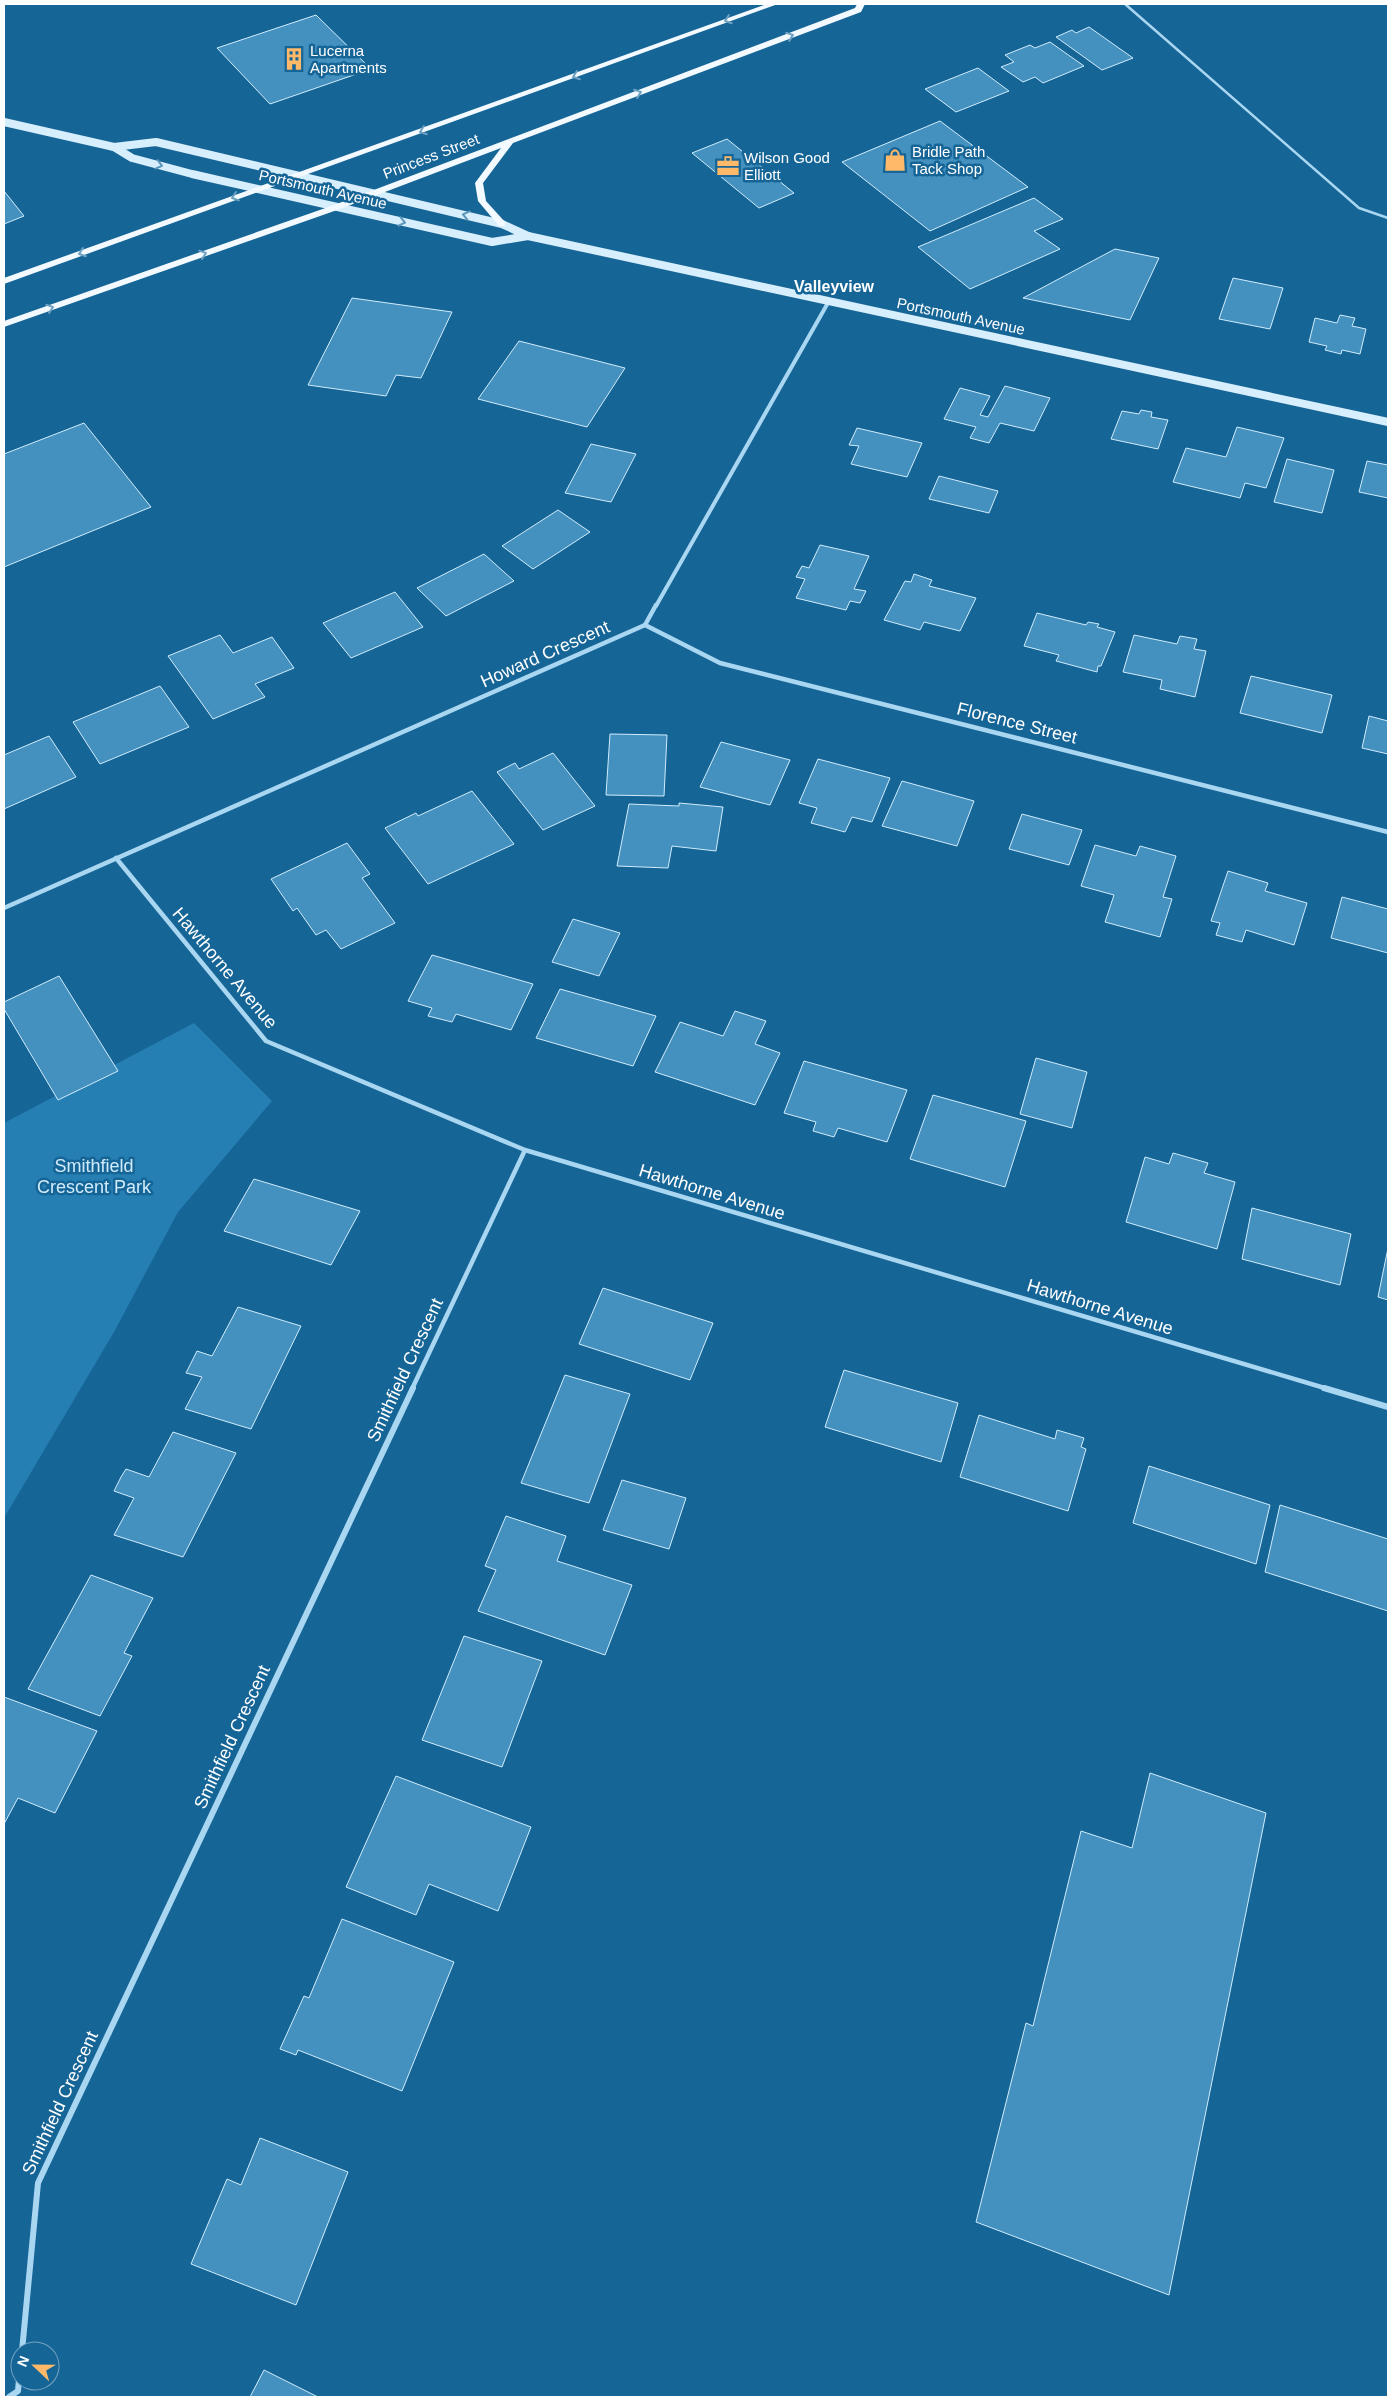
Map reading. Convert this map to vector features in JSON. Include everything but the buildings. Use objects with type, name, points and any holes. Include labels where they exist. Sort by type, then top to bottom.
[{"type":"main road","name":"Princess Street","points":[[4,281],[774,4]]},
{"type":"main road","name":"Princess Street","points":[[4,324],[337,207],[858,10],[862,4]]},
{"type":"main road","name":"Portsmouth Avenue","points":[[4,122],[114,147],[132,158],[492,242],[528,236]]},
{"type":"main road","points":[[502,224],[482,201],[479,183],[510,141]]},
{"type":"main road","name":"Portsmouth Avenue","points":[[114,147],[156,142],[502,224],[528,236],[1388,422]]},
{"type":"street","points":[[645,625],[828,301]]},
{"type":"street","name":"Florence Street","points":[[645,625],[720,662],[1388,832]]},
{"type":"street","name":"Howard Crescent","points":[[116,858],[645,625]]},
{"type":"street","points":[[4,908],[116,858]]},
{"type":"street","name":"Hawthorne Avenue","points":[[116,858],[266,1041],[525,1150],[1388,1407]]},
{"type":"street","name":"Smithfield Crescent","points":[[23,2341],[38,2183],[525,1150]]},
{"type":"lane","points":[[1124,4],[1359,208],[1388,218]]},
{"type":"green space","name":"Smithfield Crescent Park","points":[[194,1023],[272,1101],[178,1212],[114,1332],[4,1518],[4,1123]]},
{"type":"place","name":"Lucerna Apartments","points":[[294,59]]},
{"type":"place","name":"Bridle Path Tack Shop","points":[[895,160]]},
{"type":"place","name":"Wilson Good Elliott","points":[[728,166]]},
{"type":"district","name":"Valleyview","points":[[834,286]]}]
